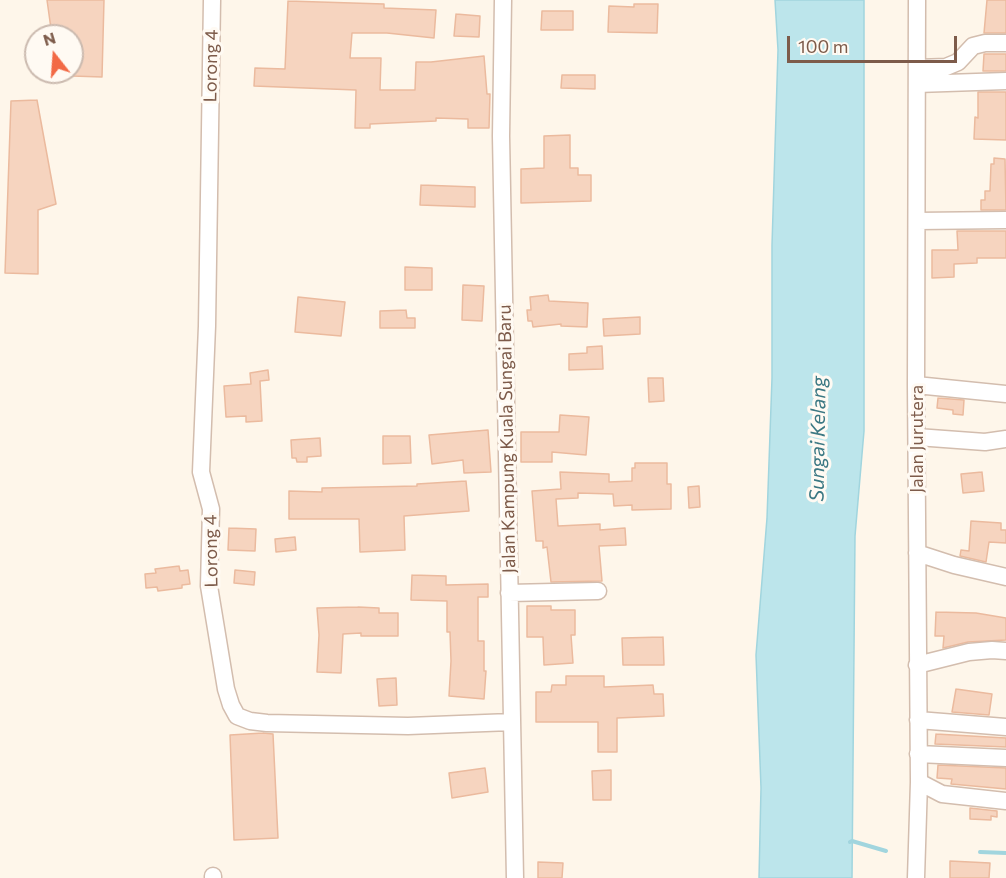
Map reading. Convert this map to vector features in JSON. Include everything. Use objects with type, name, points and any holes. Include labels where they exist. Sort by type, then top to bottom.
[{"type":"street","name":"Lorong 4","points":[[212,0],[207,326],[201,472],[211,509],[209,586],[226,689],[231,705],[237,716],[250,722],[408,726],[511,722]]},
{"type":"street","name":"Jalan Kampung Kuala Sungai Baru","points":[[503,0],[501,136],[515,878]]},
{"type":"street","name":"Jalan Jurutera","points":[[916,878],[919,782],[916,437],[917,0]]},
{"type":"street","points":[[917,76],[958,62],[973,46],[985,43],[1006,43]]},
{"type":"street","points":[[917,76],[1006,81]]},
{"type":"street","points":[[916,221],[1006,220]]},
{"type":"street","points":[[916,385],[1006,394]]},
{"type":"street","points":[[916,437],[985,442],[1006,439]]},
{"type":"street","points":[[917,553],[954,565],[1006,577]]},
{"type":"street","points":[[509,593],[598,591]]},
{"type":"street","points":[[917,665],[969,652],[1006,651]]},
{"type":"street","points":[[918,720],[1006,727]]},
{"type":"street","points":[[918,754],[1006,758]]},
{"type":"street","points":[[919,782],[942,794],[1006,801]]},
{"type":"water","name":"Sungai Kelang","points":[[775,0],[864,0],[864,431],[855,536],[852,878],[759,878],[761,788],[756,655],[767,518],[772,378],[772,245],[778,50]]},
{"type":"building","points":[[47,0],[104,0],[102,77],[84,76],[84,24],[50,24]]},
{"type":"building","points":[[987,0],[1006,0],[1006,33],[984,33]]},
{"type":"building","points":[[288,1],[384,4],[384,8],[436,10],[434,38],[387,33],[352,33],[350,58],[381,58],[380,90],[415,90],[416,62],[484,56],[487,94],[490,94],[489,128],[468,128],[468,119],[436,118],[436,121],[370,124],[370,128],[355,128],[356,90],[254,86],[255,68],[285,69]]},
{"type":"building","points":[[634,4],[658,4],[657,33],[608,32],[609,6],[634,7]]},
{"type":"building","points":[[542,11],[573,11],[573,30],[541,30]]},
{"type":"building","points":[[456,14],[480,16],[479,37],[454,36]]},
{"type":"building","points":[[984,54],[1006,54],[1006,71],[983,71]]},
{"type":"building","points":[[562,75],[595,75],[595,89],[561,88]]},
{"type":"building","points":[[978,92],[1006,92],[1006,140],[974,139],[975,117],[978,118]]},
{"type":"building","points":[[37,100],[56,204],[38,210],[38,274],[5,273],[11,101]]},
{"type":"building","points":[[570,135],[570,168],[578,168],[578,175],[591,175],[591,201],[521,203],[521,169],[544,168],[544,136]]},
{"type":"building","points":[[994,158],[1005,159],[1006,210],[981,210],[981,200],[985,200],[985,191],[990,191],[991,164],[994,164]]},
{"type":"building","points":[[421,185],[475,187],[475,207],[420,205]]},
{"type":"building","points":[[957,231],[1006,231],[1006,258],[977,258],[977,263],[954,264],[954,277],[932,278],[932,250],[958,250]]},
{"type":"building","points":[[405,267],[432,268],[432,290],[405,290]]},
{"type":"building","points":[[463,285],[484,286],[482,321],[462,320]]},
{"type":"building","points":[[548,295],[549,301],[588,303],[587,327],[561,326],[561,324],[533,327],[532,321],[528,321],[527,310],[531,310],[530,297]]},
{"type":"building","points":[[298,297],[345,302],[341,336],[295,332]]},
{"type":"building","points":[[406,310],[407,318],[415,318],[415,328],[380,328],[380,311]]},
{"type":"building","points":[[640,317],[640,334],[604,336],[603,319]]},
{"type":"building","points":[[602,346],[603,369],[569,370],[569,354],[587,353],[587,347]]},
{"type":"building","points":[[268,370],[269,380],[260,381],[262,421],[246,422],[246,416],[226,417],[224,386],[251,384],[250,373]]},
{"type":"building","points":[[648,378],[663,378],[664,401],[649,402]]},
{"type":"building","points":[[938,398],[964,400],[963,415],[953,414],[953,410],[937,408]]},
{"type":"building","points":[[560,415],[589,417],[586,455],[552,452],[552,462],[521,462],[521,432],[559,432]]},
{"type":"building","points":[[488,430],[491,472],[464,473],[463,460],[432,464],[429,435]]},
{"type":"building","points":[[383,436],[410,436],[411,463],[383,464]]},
{"type":"building","points":[[320,438],[321,456],[307,457],[307,462],[297,462],[296,458],[292,458],[291,440]]},
{"type":"building","points":[[635,463],[667,463],[667,484],[671,484],[671,509],[632,510],[632,505],[614,506],[613,494],[578,493],[578,498],[556,499],[558,526],[600,524],[600,530],[625,528],[626,545],[599,546],[602,581],[551,582],[547,547],[543,548],[543,541],[536,541],[532,491],[561,489],[560,472],[609,474],[609,482],[632,481],[632,468],[635,468]]},
{"type":"building","points":[[982,472],[984,491],[963,493],[961,474]]},
{"type":"building","points":[[466,481],[469,511],[404,516],[405,550],[360,552],[359,519],[289,519],[289,491],[322,492],[322,488],[417,486],[417,484]]},
{"type":"building","points":[[699,486],[700,507],[689,508],[688,487]]},
{"type":"building","points":[[971,521],[1001,523],[1001,530],[1006,530],[1006,543],[989,542],[986,562],[960,556],[961,550],[969,551]]},
{"type":"building","points":[[229,528],[256,529],[255,551],[228,550]]},
{"type":"building","points":[[295,537],[296,550],[276,552],[275,539]]},
{"type":"building","points":[[179,566],[180,571],[188,570],[190,584],[182,585],[182,588],[158,591],[157,587],[146,588],[145,574],[156,573],[155,569]]},
{"type":"building","points":[[235,570],[255,572],[254,585],[234,583]]},
{"type":"building","points":[[412,575],[446,576],[446,585],[488,584],[488,597],[478,597],[478,641],[484,641],[484,671],[486,671],[484,699],[449,696],[451,661],[450,632],[447,632],[447,601],[411,600]]},
{"type":"building","points":[[527,606],[551,606],[551,610],[575,610],[575,635],[571,635],[573,663],[544,665],[543,637],[527,637]]},
{"type":"building","points":[[317,608],[379,608],[379,613],[398,613],[398,636],[343,634],[341,673],[317,672],[319,635]]},
{"type":"building","points":[[936,612],[976,613],[1006,618],[1006,640],[968,642],[943,648],[944,636],[935,636]]},
{"type":"building","points":[[663,637],[664,665],[623,665],[622,638]]},
{"type":"building","points":[[566,676],[604,676],[604,687],[653,685],[654,694],[663,694],[664,716],[617,718],[617,752],[598,752],[598,722],[536,722],[536,692],[551,692],[552,685],[566,685]]},
{"type":"building","points":[[396,678],[397,705],[379,706],[377,679]]},
{"type":"building","points":[[956,689],[992,694],[989,715],[952,712]]},
{"type":"building","points":[[273,734],[278,838],[234,840],[230,735]]},
{"type":"building","points":[[936,734],[1006,738],[1006,747],[935,744]]},
{"type":"building","points":[[938,765],[1006,768],[1006,789],[951,784],[952,779],[937,778]]},
{"type":"building","points":[[485,768],[488,792],[452,798],[449,773]]},
{"type":"building","points":[[611,770],[611,800],[593,800],[592,771]]},
{"type":"building","points":[[970,808],[997,811],[997,817],[991,816],[991,820],[970,819]]},
{"type":"building","points":[[950,861],[990,863],[989,878],[950,878]]},
{"type":"building","points":[[538,862],[563,863],[562,878],[538,878]]},
{"type":"waterway","points":[[850,842],[886,851]]},
{"type":"waterway","points":[[980,852],[1006,853]]}]
